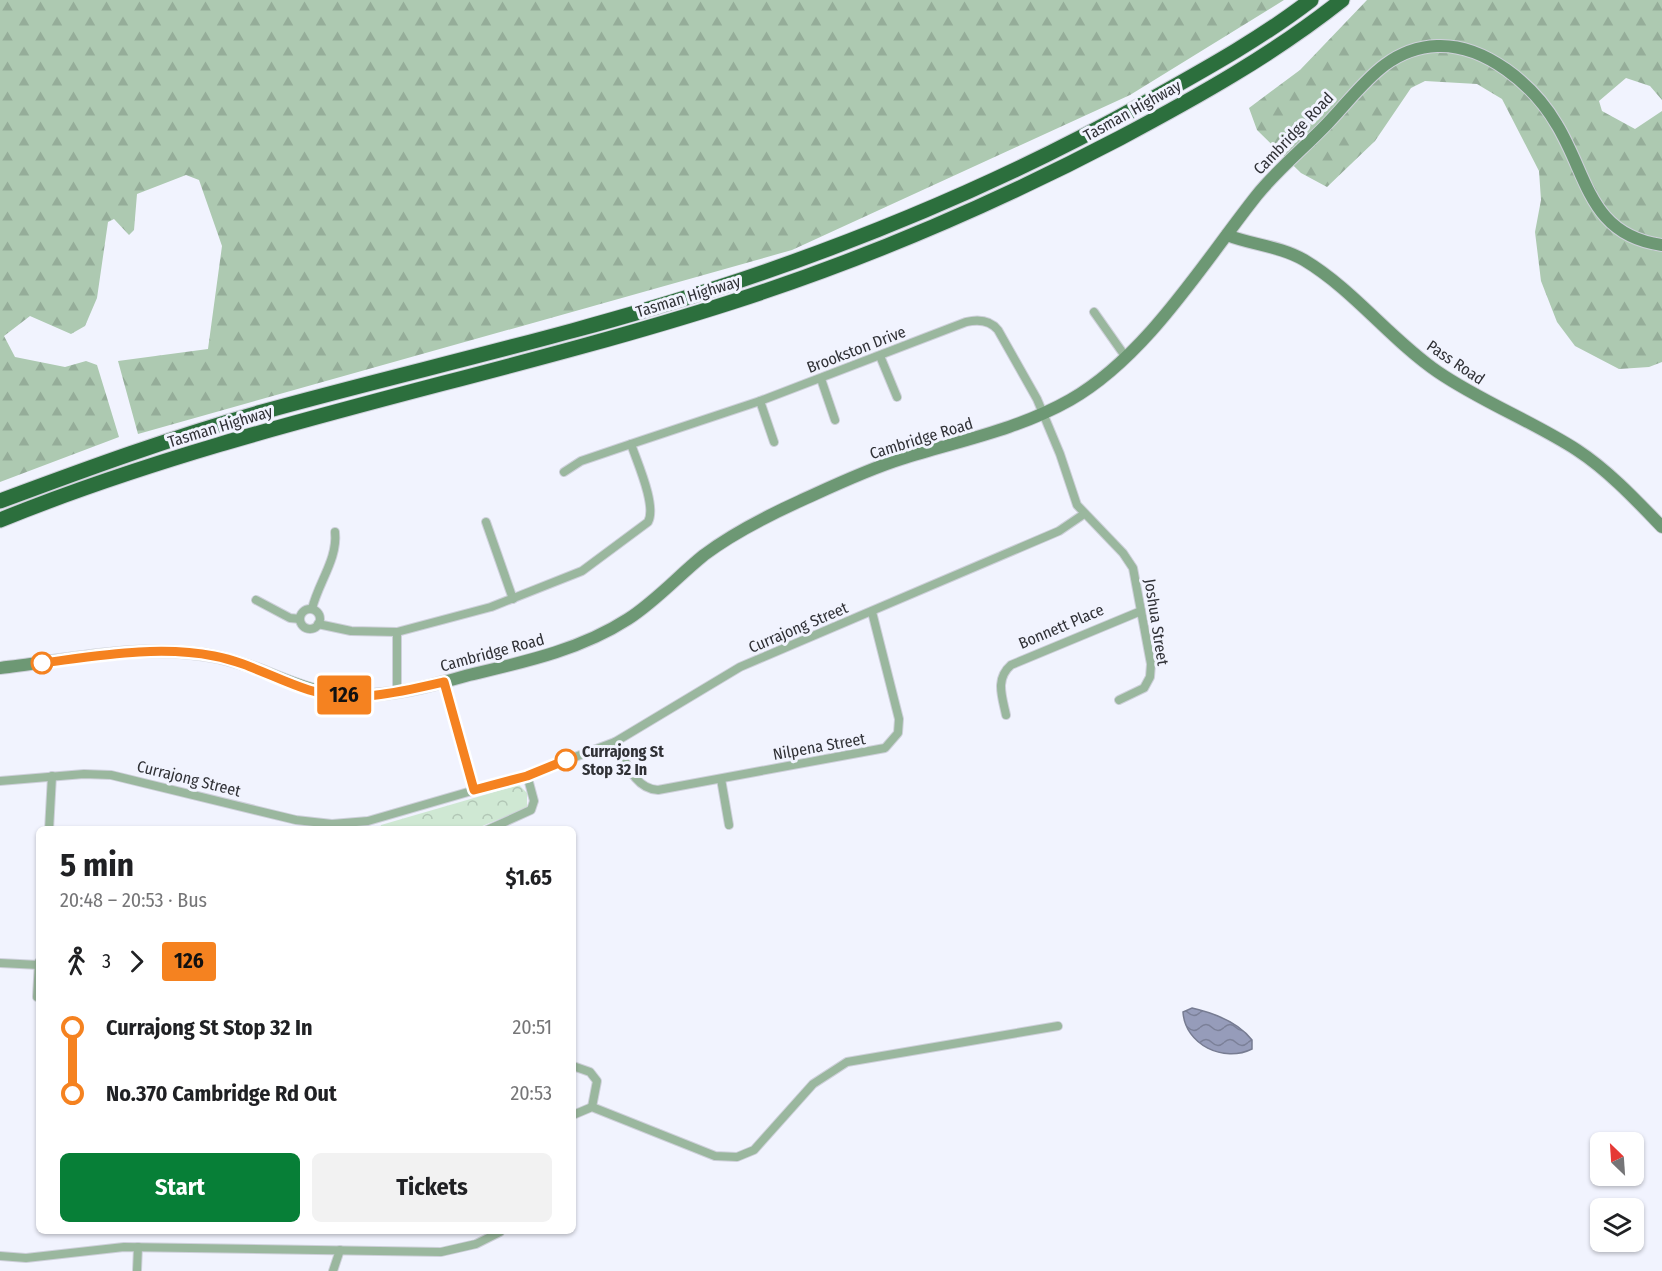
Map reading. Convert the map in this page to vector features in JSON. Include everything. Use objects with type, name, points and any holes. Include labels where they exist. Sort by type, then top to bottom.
[{"type":"highway","name":"Tasman Highway","points":[[0,501],[79,471],[257,414],[677,300],[792,263],[971,190],[1090,134],[1243,46],[1311,0]]},
{"type":"highway","name":"Tasman Highway","points":[[0,520],[111,479],[216,445],[664,323],[826,270],[988,203],[1076,161],[1237,72],[1298,34],[1342,0]]},
{"type":"main road","name":"Cambridge Road","points":[[0,668],[102,656],[168,652],[213,656],[236,662],[312,691],[366,696],[397,693],[569,649],[605,633],[654,600],[707,552],[775,513],[897,460],[974,439],[1043,414],[1102,379],[1150,331],[1269,181],[1387,61],[1413,50],[1442,46],[1471,51],[1490,60],[1520,83],[1556,122],[1603,216],[1633,237],[1662,245]]},
{"type":"main road","name":"Pass Road","points":[[1227,235],[1245,242],[1281,249],[1304,260],[1334,282],[1438,372],[1478,397],[1579,452],[1603,470],[1662,527]]},
{"type":"street","points":[[1094,312],[1125,356]]},
{"type":"street","name":"Brookston Drive","points":[[564,472],[581,461],[821,379],[966,322],[983,320],[998,330],[1043,414]]},
{"type":"street","points":[[880,356],[897,397]]},
{"type":"street","points":[[821,379],[835,420]]},
{"type":"street","points":[[760,401],[774,442]]},
{"type":"street","name":"Joshua Street","points":[[1043,414],[1060,454],[1071,493],[1084,514],[1128,560],[1135,576],[1151,664],[1150,677],[1144,688],[1119,700]]},
{"type":"street","points":[[256,600],[282,614],[300,619],[307,628],[318,624],[351,631],[397,632],[513,599],[582,571],[648,522],[651,517],[650,504],[631,444]]},
{"type":"street","name":"Currajong Street","points":[[0,781],[52,776],[111,775],[316,824],[370,825],[474,790],[527,776],[615,742],[740,667],[1059,531],[1084,514]]},
{"type":"street","points":[[486,522],[513,599]]},
{"type":"street","points":[[312,609],[315,595],[337,546],[335,532]]},
{"type":"street","points":[[300,619],[304,611],[312,609]]},
{"type":"street","points":[[312,609],[319,615],[318,624]]},
{"type":"street","name":"Bonnett Place","points":[[1006,715],[1000,685],[1002,675],[1011,664],[1141,611]]},
{"type":"street","name":"Nilpena Street","points":[[615,742],[635,778],[647,788],[658,790],[879,751],[892,742],[898,733],[899,719],[872,612]]},
{"type":"street","points":[[397,632],[397,693]]},
{"type":"street","points":[[444,682],[474,790]]},
{"type":"street","points":[[49,826],[52,776]]},
{"type":"street","points":[[496,826],[531,810],[534,801],[527,776]]},
{"type":"street","points":[[721,779],[729,825]]},
{"type":"street","points":[[0,963],[36,965]]},
{"type":"street","points":[[576,1114],[592,1107],[715,1156],[737,1157],[761,1144],[813,1084],[847,1062],[1058,1026]]},
{"type":"street","points":[[576,1067],[590,1072],[597,1081],[592,1107]]},
{"type":"street","points":[[0,1256],[26,1258],[138,1247],[441,1252],[477,1245],[496,1234]]},
{"type":"street","points":[[137,1271],[138,1247]]},
{"type":"street","points":[[333,1271],[340,1250]]},
{"type":"green space","points":[[0,0],[1284,0],[1130,95],[792,250],[138,434],[118,361],[208,349],[222,246],[199,180],[186,175],[137,194],[134,230],[129,235],[114,219],[108,222],[97,298],[85,326],[71,334],[30,316],[4,336],[15,357],[65,367],[86,361],[97,365],[119,437],[0,482]]},
{"type":"green space","points":[[1367,0],[1662,0],[1662,100],[1650,86],[1626,78],[1599,101],[1602,111],[1635,129],[1662,111],[1662,362],[1649,367],[1619,369],[1575,346],[1557,322],[1541,281],[1535,232],[1541,200],[1539,171],[1502,99],[1477,84],[1425,81],[1411,88],[1375,141],[1327,187],[1301,173],[1257,130],[1249,108],[1300,70]]},
{"type":"green space","points":[[519,785],[527,793],[527,808],[482,826],[381,825]]},
{"type":"water","points":[[1192,1008],[1233,1023],[1252,1040],[1252,1049],[1230,1054],[1218,1052],[1198,1042],[1185,1024],[1183,1012]]},
{"type":"bus line","name":"126","points":[[42,663],[149,652],[213,656],[236,662],[312,691],[366,696],[397,693],[444,682],[474,790],[527,776],[566,760]]},
{"type":"place","name":"Currajong St Stop 32 In","points":[[566,760]]}]
